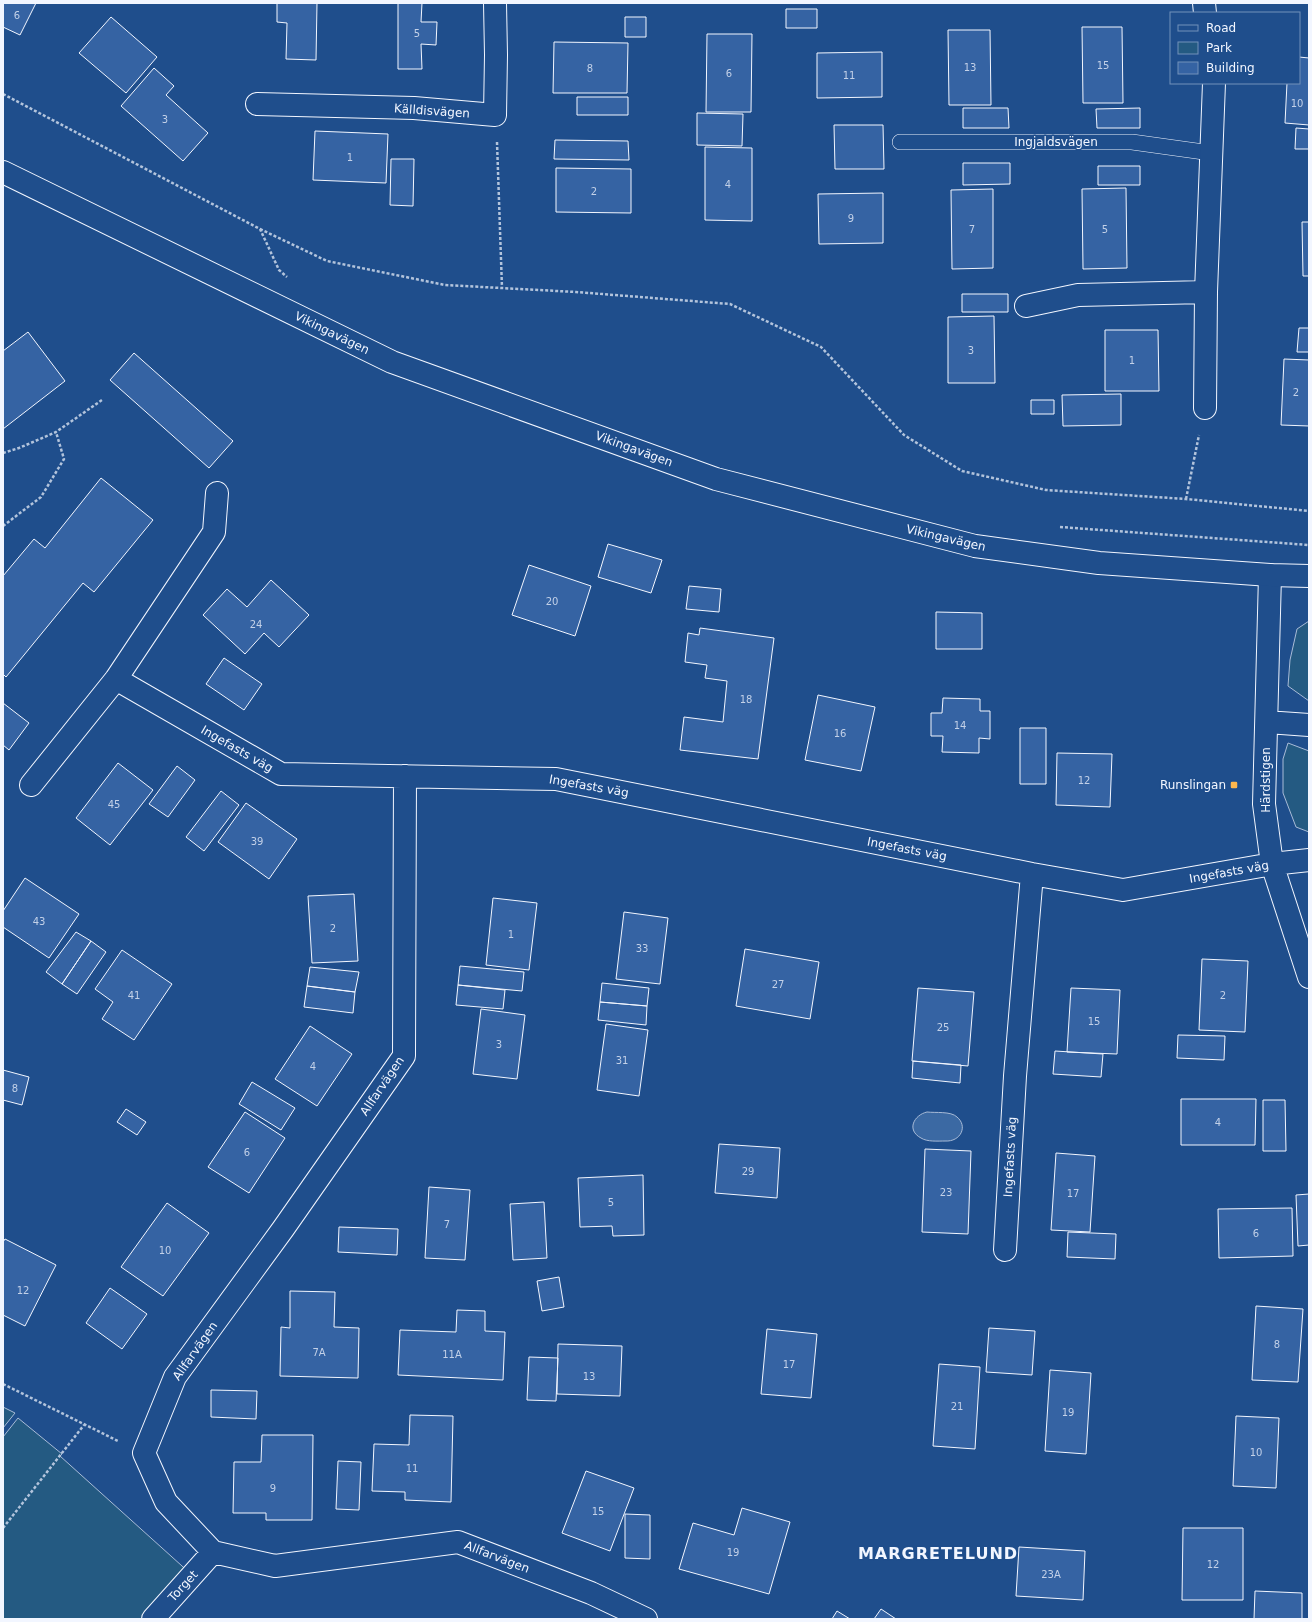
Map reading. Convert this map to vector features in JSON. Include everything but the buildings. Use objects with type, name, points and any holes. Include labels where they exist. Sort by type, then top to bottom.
[{"type":"street","points":[[495,3],[495,116]]},
{"type":"street","points":[[1205,408],[1206,292],[1214,84]]},
{"type":"street","name":"Källdisvägen","points":[[257,104],[414,108],[495,116]]},
{"type":"street","name":"Vikingavägen","points":[[3,172],[392,362],[716,479],[975,546],[1099,563],[1270,576],[1309,576]]},
{"type":"street","points":[[1026,306],[1078,295],[1206,292]]},
{"type":"street","points":[[30,785],[116,679],[214,532],[218,493]]},
{"type":"street","name":"Härdstigen","points":[[1270,576],[1264,804],[1272,864],[1309,977]]},
{"type":"street","name":"Ingefasts väg","points":[[116,679],[281,774],[556,779],[1032,874],[1123,890],[1272,864],[1309,860]]},
{"type":"street","points":[[1267,722],[1309,725]]},
{"type":"street","name":"Allfarvägen","points":[[144,1453],[175,1377],[283,1229],[404,1056],[406,776]]},
{"type":"street","name":"Ingefasts väg","points":[[1005,1250],[1015,1076],[1032,874]]},
{"type":"street","points":[[144,1453],[166,1502],[213,1552]]},
{"type":"street","name":"Allfarvägen","points":[[213,1552],[276,1566],[458,1542],[591,1593],[646,1619]]},
{"type":"street","name":"Torget","points":[[153,1619],[213,1552]]},
{"type":"lane","name":"Ingjaldsvägen","points":[[900,142],[1132,142],[1211,153]]},
{"type":"path","points":[[3,94],[260,229],[327,261],[445,285],[576,292],[730,304],[821,347],[904,435],[962,471],[1046,490],[1186,499],[1309,511]]},
{"type":"path","points":[[495,116],[499,165],[502,288]]},
{"type":"path","points":[[260,229],[279,270],[289,279]]},
{"type":"path","points":[[3,453],[19,448],[56,432],[102,400]]},
{"type":"path","points":[[1186,499],[1205,408]]},
{"type":"path","points":[[3,526],[41,497],[64,459],[56,432]]},
{"type":"path","points":[[1055,527],[1309,545]]},
{"type":"path","points":[[3,1384],[84,1425],[144,1453]]},
{"type":"path","points":[[3,1528],[84,1425]]},
{"type":"green space","points":[[1309,621],[1309,701],[1288,686],[1290,660],[1297,629]]},
{"type":"green space","points":[[1288,743],[1309,751],[1309,832],[1296,827],[1283,793],[1283,759]]},
{"type":"green space","points":[[3,1407],[15,1413],[3,1428]]},
{"type":"green space","points":[[18,1418],[62,1454],[60,1456],[192,1575],[152,1619],[3,1619],[3,1437]]},
{"type":"shaded area","points":[[927,1112],[947,1113],[957,1117],[962,1125],[959,1136],[951,1141],[933,1141],[926,1140],[916,1135],[913,1127],[915,1119]]},
{"type":"place","name":"Runslingan","points":[[1234,785]]},
{"type":"district","name":"MARGRETELUND","points":[[938,1553]]}]
